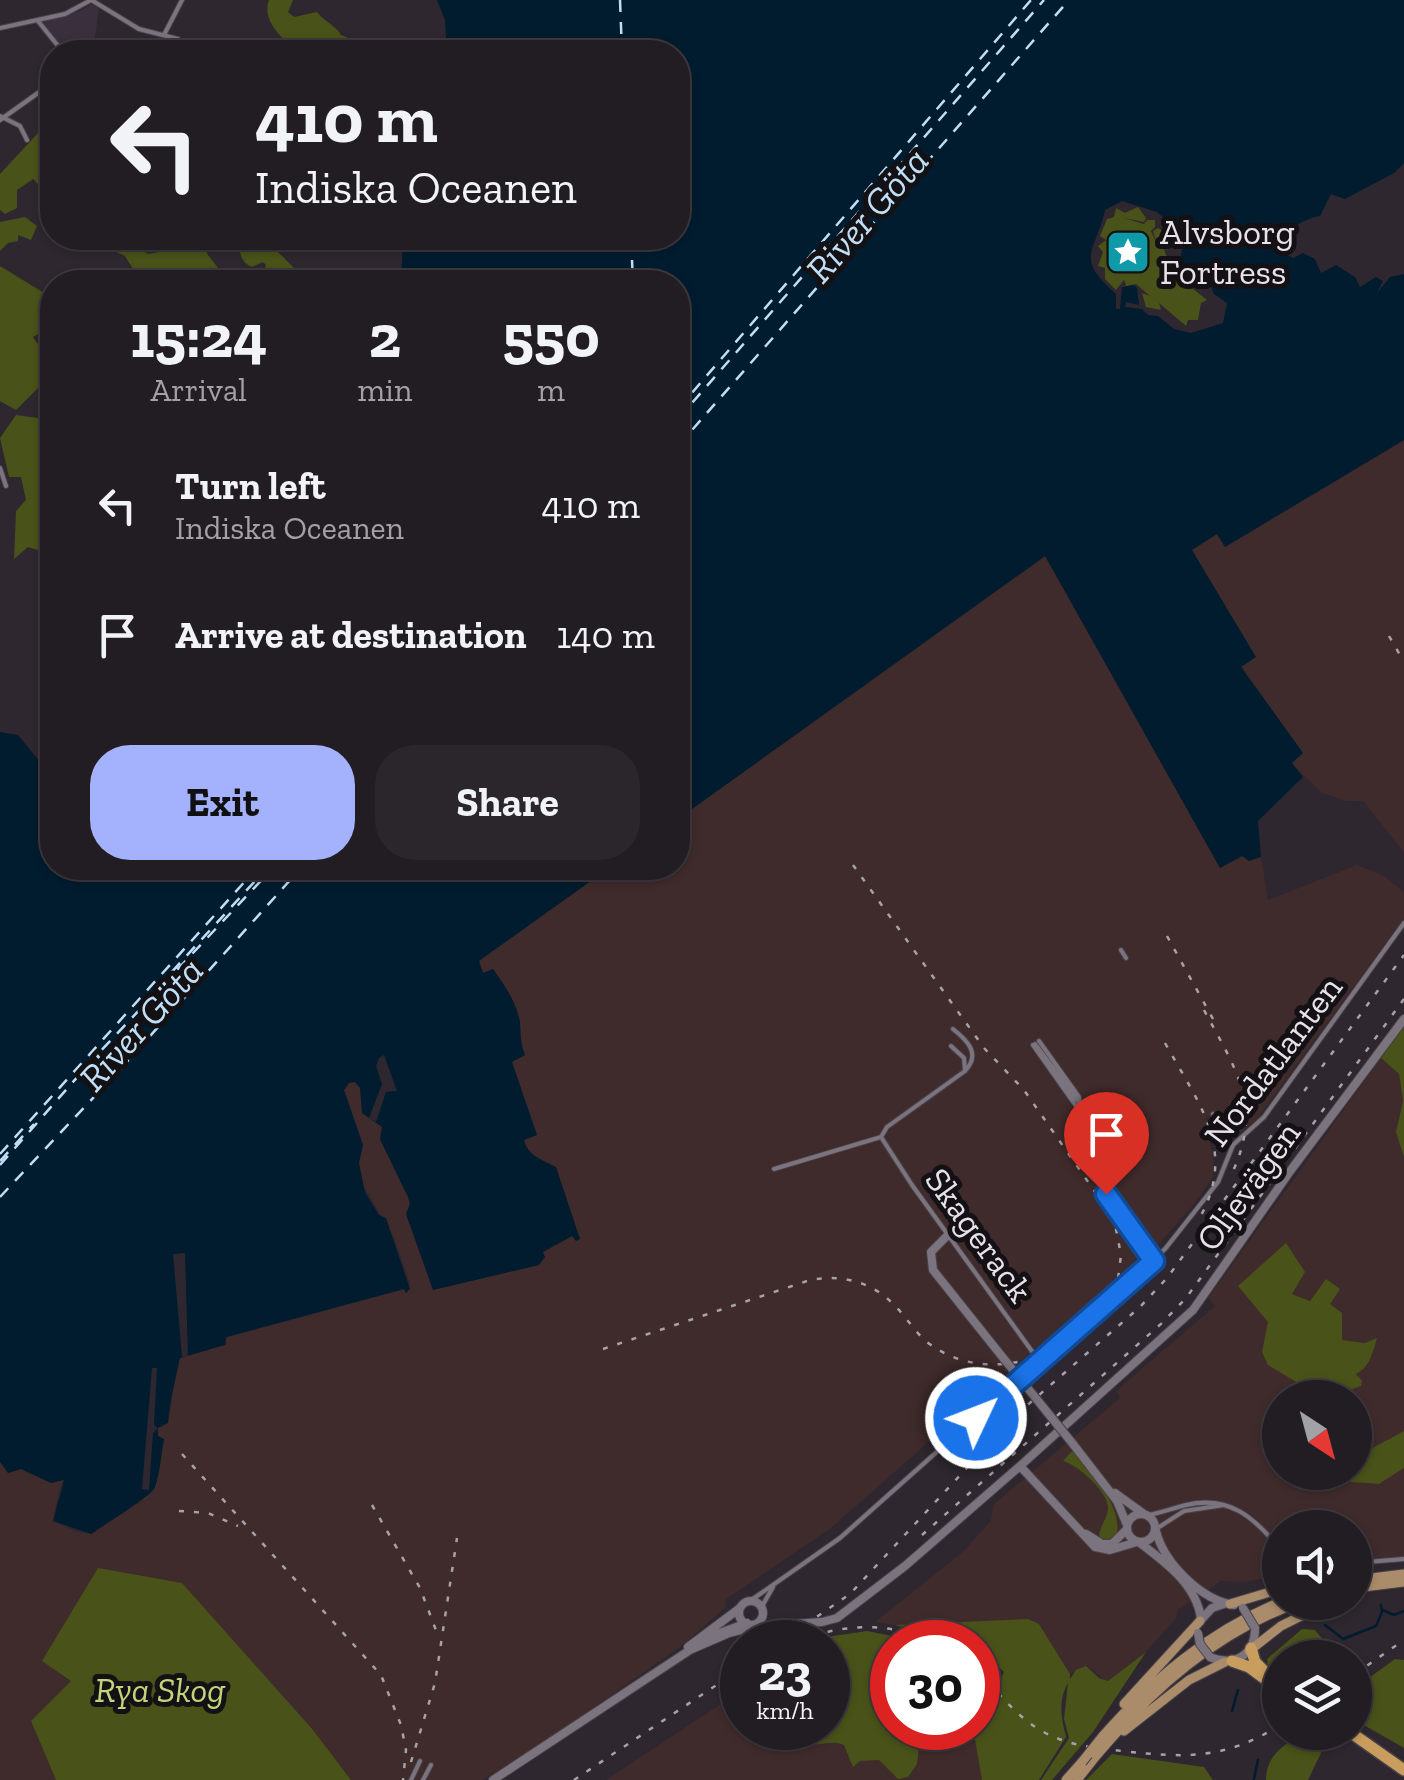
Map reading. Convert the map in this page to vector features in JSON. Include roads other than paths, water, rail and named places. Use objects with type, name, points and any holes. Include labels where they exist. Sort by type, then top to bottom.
[{"type":"highway","points":[[1250,1650],[1262,1670]]},
{"type":"highway","points":[[1229,1661],[1262,1675]]},
{"type":"highway","points":[[1372,1744],[1404,1766]]},
{"type":"main road","points":[[1372,1580],[1404,1572]]},
{"type":"main road","points":[[1372,1583],[1404,1582]]},
{"type":"main road","points":[[1227,1604],[1262,1595]]},
{"type":"main road","points":[[1066,1780],[1096,1756],[1149,1686],[1186,1654],[1262,1610]]},
{"type":"main road","points":[[1076,1780],[1085,1764],[1152,1695],[1198,1656],[1262,1619]]},
{"type":"main road","points":[[1108,1740],[1133,1693],[1201,1620]]},
{"type":"main road","points":[[1250,1650],[1293,1620]]},
{"type":"main road","points":[[1108,1740],[1169,1694],[1229,1661]]},
{"type":"street","points":[[0,28],[70,13],[92,0],[139,30],[178,39]]},
{"type":"street","points":[[164,35],[182,0]]},
{"type":"street","points":[[37,20],[53,40]]},
{"type":"street","points":[[1,118],[40,91]]},
{"type":"street","points":[[1,118],[20,126],[27,140]]},
{"type":"street","points":[[0,468],[6,486]]},
{"type":"street","name":"Nordatlanten","points":[[750,1601],[840,1538],[1154,1261],[1210,1194],[1233,1146],[1264,1117],[1404,925]]},
{"type":"street","points":[[1121,950],[1126,958]]},
{"type":"street","name":"Oljevägen","points":[[832,1620],[851,1609],[1020,1466],[1192,1310],[1290,1170],[1404,1020]]},
{"type":"street","points":[[774,1170],[881,1137],[887,1127],[972,1062],[968,1042],[954,1029]]},
{"type":"street","points":[[1036,1043],[1080,1104]]},
{"type":"street","points":[[952,1046],[964,1058],[965,1071]]},
{"type":"street","points":[[1213,1114],[1233,1146]]},
{"type":"street","name":"Skagerack","points":[[881,1137],[1039,1361]]},
{"type":"street","points":[[1106,1194],[1154,1261]]},
{"type":"street","points":[[948,1235],[931,1252],[933,1270],[1105,1483],[1122,1507],[1130,1538],[1168,1564],[1193,1594],[1201,1620]]},
{"type":"street","points":[[1020,1466],[1095,1547],[1150,1550]]},
{"type":"street","points":[[1105,1483],[1146,1515],[1161,1547],[1200,1592],[1242,1608],[1255,1628],[1250,1650],[1229,1661],[1210,1656],[1202,1649],[1198,1633],[1201,1620],[1212,1608],[1227,1604]]},
{"type":"street","points":[[1071,1522],[1097,1542],[1106,1544],[1120,1540],[1135,1516],[1196,1504],[1224,1505],[1253,1518],[1262,1528]]},
{"type":"street","points":[[1114,1549],[1149,1540],[1156,1530],[1184,1511],[1224,1505]]},
{"type":"street","points":[[1372,1561],[1404,1559]]},
{"type":"street","name":"Nordatlanten","points":[[762,1610],[776,1584]]},
{"type":"street","name":"Oljevägen","points":[[653,1673],[750,1601],[778,1620]]},
{"type":"street","points":[[740,1608],[740,1618],[745,1620]]},
{"type":"street","points":[[754,1620],[762,1610]]},
{"type":"street","name":"Oljevägen","points":[[493,1780],[720,1631]]},
{"type":"street","name":"Oljevägen","points":[[692,1649],[720,1637]]},
{"type":"street","points":[[412,1780],[420,1761]]},
{"type":"street","points":[[423,1780],[431,1766]]},
{"type":"water","name":"River Göta","points":[[437,0],[1404,0],[1404,163],[1394,173],[1345,199],[1331,194],[1320,216],[1300,223],[1290,232],[1282,252],[1293,258],[1303,253],[1315,259],[1321,273],[1336,265],[1355,277],[1360,287],[1376,277],[1383,281],[1377,293],[1390,277],[1404,274],[1404,440],[1225,547],[1217,534],[1192,550],[1256,657],[1241,667],[1303,753],[1292,763],[1303,777],[1258,821],[1261,857],[1249,861],[1242,856],[1220,868],[1045,556],[690,810],[690,270],[402,270],[402,250],[690,250],[690,40],[446,40],[445,20]],"holes":[[[1122,201],[1157,212],[1187,238],[1180,262],[1194,274],[1207,277],[1214,294],[1227,303],[1223,323],[1191,333],[1174,329],[1158,316],[1125,307],[1126,302],[1139,305],[1134,285],[1122,287],[1120,309],[1116,309],[1116,294],[1091,262],[1105,210]]]},
{"type":"water","name":"River Göta","points":[[0,732],[18,735],[40,762],[40,880],[592,880],[479,961],[483,973],[493,969],[519,1016],[525,1055],[512,1062],[537,1135],[524,1140],[536,1157],[556,1167],[580,1239],[576,1241],[572,1236],[543,1252],[545,1257],[539,1265],[433,1290],[406,1214],[408,1197],[380,1139],[382,1127],[362,1113],[360,1088],[355,1082],[349,1083],[344,1090],[363,1145],[359,1163],[365,1192],[379,1215],[386,1218],[410,1289],[226,1337],[225,1345],[180,1358],[168,1423],[158,1428],[158,1436],[164,1439],[155,1487],[137,1504],[91,1534],[53,1521],[64,1480],[51,1483],[21,1469],[8,1473],[0,1462]]},
{"type":"waterway","points":[[1325,1625],[1343,1639],[1376,1626],[1381,1605]]},
{"type":"waterway","points":[[1383,1610],[1394,1615],[1404,1611]]},
{"type":"waterway","points":[[1232,1711],[1238,1690]]},
{"type":"waterway","points":[[1254,1779],[1258,1760]]},
{"type":"railway","points":[[1389,636],[1404,662]]},
{"type":"railway","points":[[853,865],[984,1048],[1024,1090],[1114,1219],[1121,1255],[1118,1279],[1106,1307],[1092,1324]]},
{"type":"railway","points":[[1167,936],[1213,1019]]},
{"type":"railway","points":[[812,1620],[850,1594],[1015,1416],[1140,1307],[1167,1278],[1404,955]]},
{"type":"railway","points":[[922,1535],[1186,1298],[1404,999]]},
{"type":"railway","points":[[1204,1010],[1235,1069],[1245,1106],[1242,1148],[1233,1171]]},
{"type":"railway","points":[[1165,1043],[1201,1108],[1214,1150],[1215,1171],[1199,1219]]},
{"type":"railway","points":[[603,1349],[822,1278],[845,1279],[878,1291],[927,1342],[965,1361],[1005,1364],[1025,1360],[1081,1334]]},
{"type":"railway","points":[[182,1454],[381,1675],[401,1725],[406,1750],[403,1780]]},
{"type":"railway","points":[[372,1505],[420,1588],[437,1633]]},
{"type":"railway","points":[[179,1511],[208,1513],[238,1526]]},
{"type":"railway","points":[[411,1762],[435,1683],[457,1538]]},
{"type":"railway","points":[[850,1628],[870,1627]]},
{"type":"railway","points":[[1372,1662],[1404,1640]]},
{"type":"railway","points":[[574,1780],[720,1683]]},
{"type":"railway","points":[[1000,1695],[1040,1730],[1090,1747],[1166,1755],[1204,1754],[1241,1745],[1262,1735]]},
{"type":"place","name":"Alvsborg Fortress","points":[[1128,252]]},
{"type":"park label","name":"Rya Skog","points":[[160,1690]]}]
